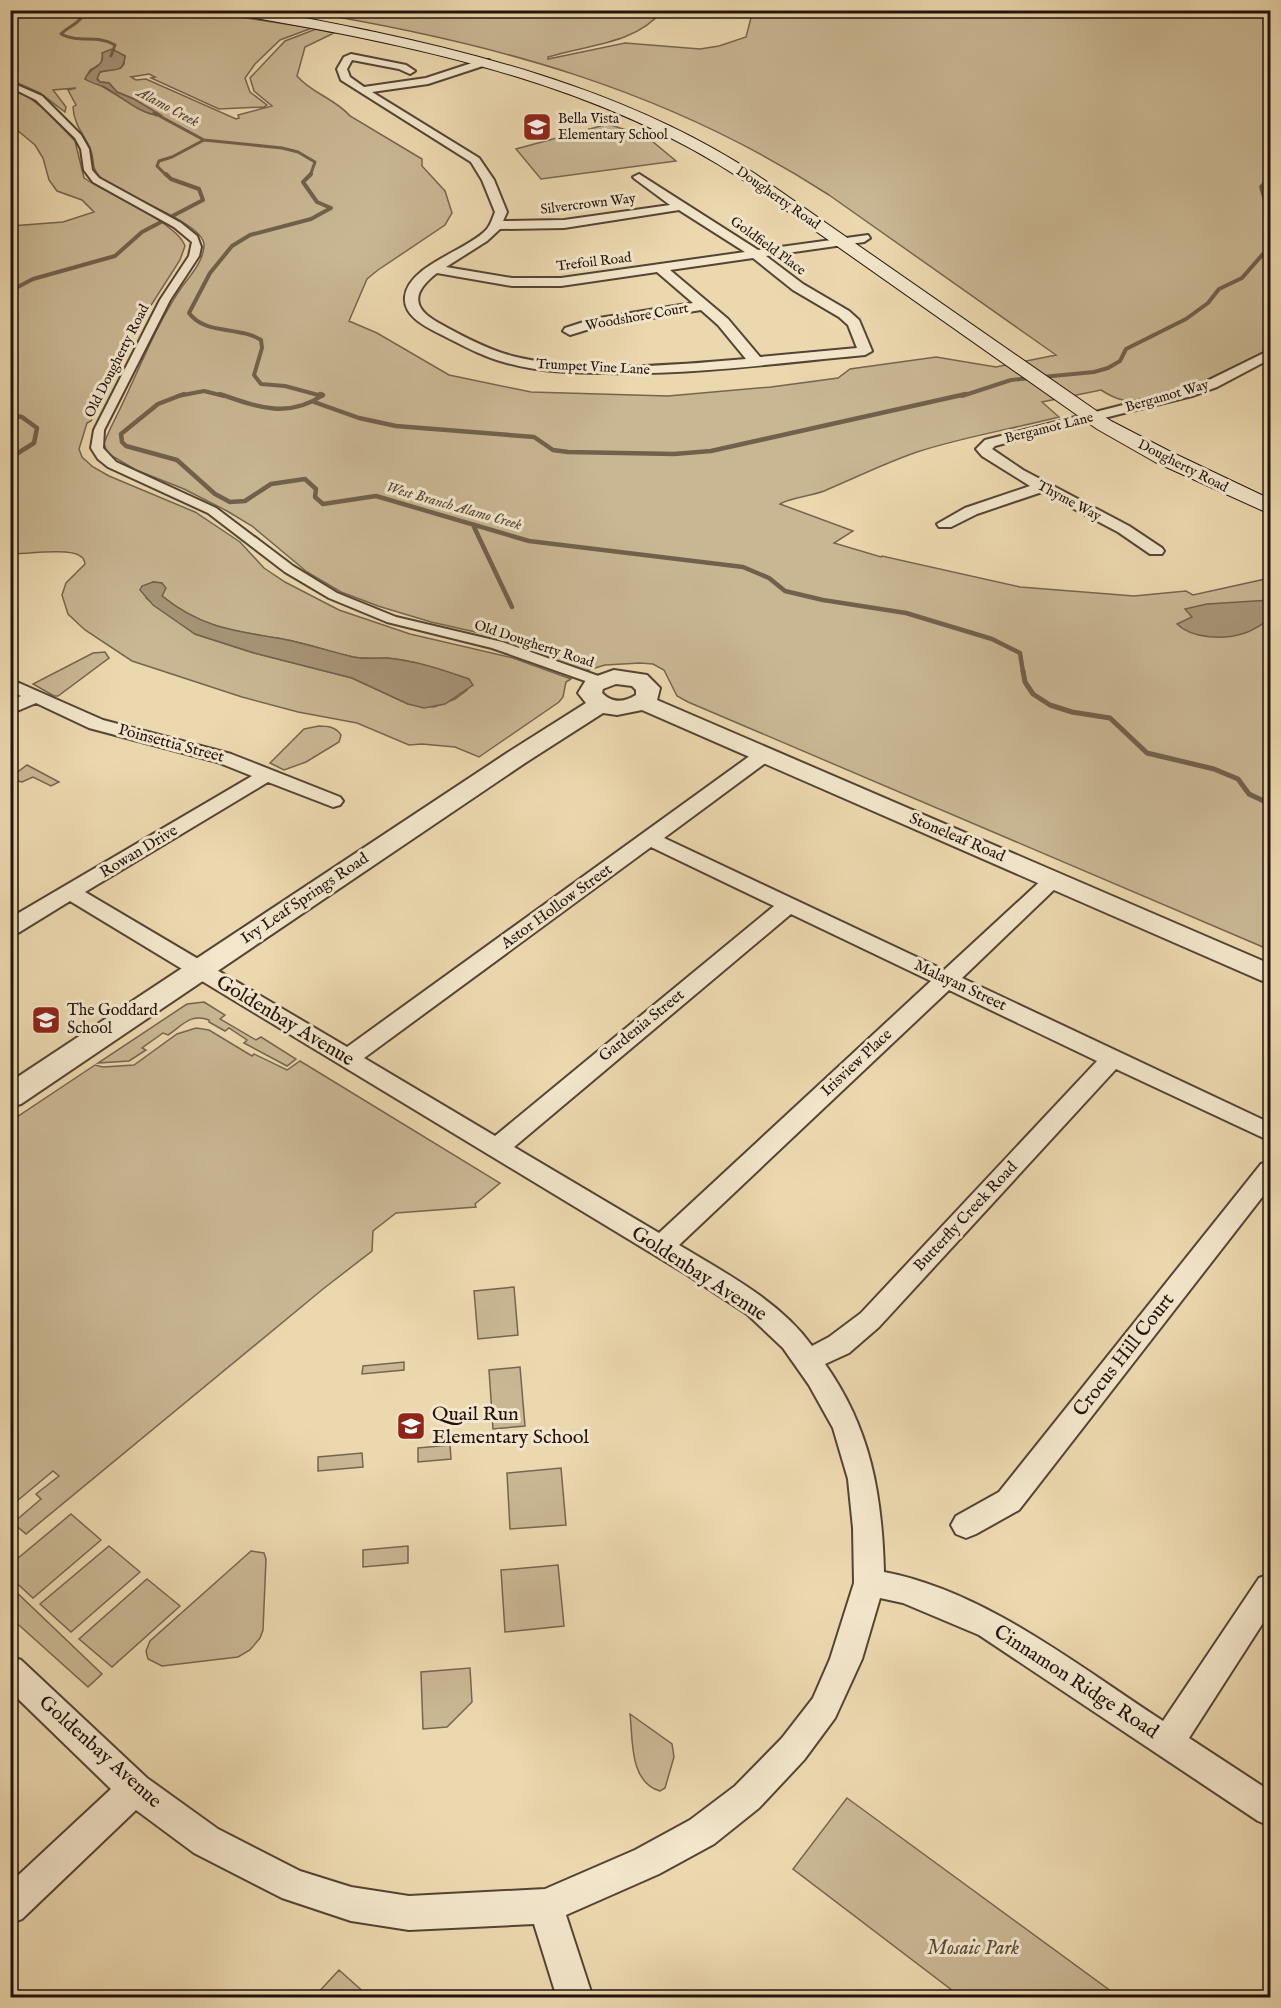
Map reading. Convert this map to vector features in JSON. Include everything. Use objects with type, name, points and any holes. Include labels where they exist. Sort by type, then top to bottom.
[{"type":"main road","name":"Dougherty Road","points":[[232,10],[393,39],[485,62],[589,96],[681,137],[850,235],[1116,411],[1194,455],[1242,479],[1270,489]]},
{"type":"main road","name":"Dougherty Road","points":[[276,10],[389,31],[500,58],[638,105],[708,136],[765,168]]},
{"type":"main road","name":"Dougherty Road","points":[[850,235],[1015,363],[1093,417],[1163,457],[1270,507]]},
{"type":"street","points":[[410,71],[402,67],[351,57],[343,65],[342,74],[363,90],[476,160],[496,196],[501,212],[496,225]]},
{"type":"street","points":[[363,90],[437,79],[500,58]]},
{"type":"street","name":"Old Dougherty Road","points":[[10,84],[39,98],[78,137],[85,149],[88,171],[96,180],[157,213],[194,237],[197,250],[165,300],[99,430],[96,444],[102,456],[129,474],[195,501],[223,517],[251,537],[290,571],[340,599],[415,626],[520,652],[600,693]]},
{"type":"street","name":"Goldfield Place","points":[[639,177],[652,188],[756,253],[798,287],[844,314],[854,323],[865,351]]},
{"type":"street","name":"Silvercrown Way","points":[[496,225],[564,224],[684,206]]},
{"type":"street","name":"Trumpet Vine Lane","points":[[496,225],[483,238],[435,269],[412,290],[411,298],[421,317],[469,344],[509,359],[539,365],[618,370],[663,370],[865,351]]},
{"type":"street","name":"Trefoil Road","points":[[435,269],[480,278],[537,283],[575,281],[756,253],[850,235]]},
{"type":"street","points":[[660,268],[705,305],[735,335],[756,362]]},
{"type":"street","name":"Woodshore Court","points":[[570,331],[593,323],[705,305]]},
{"type":"street","name":"Bergamot Way","points":[[1116,411],[1187,393],[1212,384],[1270,354]]},
{"type":"street","points":[[1250,364],[1270,371]]},
{"type":"street","name":"Bergamot Lane","points":[[984,449],[990,443],[1116,411]]},
{"type":"street","name":"Thyme Way","points":[[984,449],[987,454],[1043,488],[1139,537],[1156,551]]},
{"type":"street","points":[[945,524],[971,512],[1043,488]]},
{"type":"street","name":"Stoneleaf Road","points":[[600,693],[623,677],[639,680],[645,684],[649,693],[643,702],[1270,974]]},
{"type":"street","name":"Poinsettia Street","points":[[10,684],[96,724],[224,758],[333,801]]},
{"type":"street","name":"Ivy Leaf Springs Road","points":[[10,1097],[190,964],[600,693]]},
{"type":"street","points":[[10,709],[35,696]]},
{"type":"street","name":"Astor Hollow Street","points":[[348,1058],[765,754]]},
{"type":"street","name":"Rowan Drive","points":[[10,928],[267,775]]},
{"type":"street","name":"Malayan Street","points":[[650,839],[1270,1133]]},
{"type":"street","name":"Irisview Place","points":[[661,1247],[1053,880]]},
{"type":"street","name":"Goldenbay Avenue","points":[[10,1670],[135,1789],[206,1841],[294,1886],[351,1904],[409,1913],[546,1906],[647,1862],[702,1832],[747,1797],[793,1749],[824,1708],[846,1659],[869,1583],[862,1479],[847,1427],[819,1377],[793,1340],[756,1307],[661,1247],[72,893]]},
{"type":"street","name":"Gardenia Street","points":[[496,1148],[789,905]]},
{"type":"street","name":"Butterfly Creek Road","points":[[807,1360],[839,1345],[870,1320],[1113,1058]]},
{"type":"street","name":"Crocus Hill Court","points":[[966,1525],[1009,1501],[1270,1170]]},
{"type":"street","name":"Cinnamon Ridge Road","points":[[869,1583],[906,1590],[990,1625],[1270,1810]]},
{"type":"street","points":[[1167,1741],[1191,1709],[1270,1587]]},
{"type":"street","points":[[10,1907],[135,1789]]},
{"type":"street","points":[[546,1906],[575,1998]]},
{"type":"green space","points":[[10,11],[201,11],[312,28],[280,40],[255,64],[245,78],[250,92],[267,105],[264,107],[219,109],[151,78],[155,77],[149,74],[131,77],[136,80],[146,79],[236,119],[239,118],[238,115],[272,106],[254,91],[250,78],[285,41],[316,29],[334,33],[305,47],[297,76],[350,116],[422,159],[422,166],[445,191],[452,213],[445,225],[367,279],[349,321],[377,333],[449,375],[531,392],[668,396],[771,387],[838,378],[850,369],[936,357],[996,367],[1056,355],[829,195],[767,158],[705,126],[641,98],[509,55],[373,23],[302,11],[662,11],[651,22],[625,37],[548,57],[548,59],[625,43],[700,49],[719,46],[746,37],[751,18],[750,13],[741,11],[1270,11],[1270,349],[1202,382],[1137,400],[1118,399],[1101,390],[1042,402],[1059,417],[970,437],[917,452],[824,491],[780,504],[853,531],[834,543],[881,557],[1020,587],[1134,596],[1186,591],[1193,595],[1270,578],[1270,950],[688,702],[677,696],[664,670],[653,664],[605,665],[582,672],[484,634],[431,622],[341,592],[307,572],[252,526],[227,511],[184,489],[136,470],[107,453],[104,443],[152,339],[171,304],[199,262],[204,245],[200,236],[190,227],[100,177],[95,169],[90,148],[75,119],[73,107],[76,105],[68,90],[76,88],[53,90],[66,107],[65,112],[40,93],[11,80]],"holes":[[[110,50],[125,56],[121,68],[100,72],[97,78],[100,82],[109,83],[117,92],[134,99],[157,116],[85,79],[90,70],[101,64],[103,53]]]},
{"type":"green space","points":[[11,89],[27,96],[44,109],[75,141],[84,178],[156,218],[179,237],[185,246],[180,260],[139,324],[91,421],[87,423],[79,449],[82,457],[93,467],[109,476],[195,512],[240,542],[264,568],[285,582],[339,610],[410,634],[513,658],[571,679],[566,682],[563,697],[559,702],[479,757],[455,747],[409,745],[357,723],[298,712],[242,697],[132,661],[85,630],[68,614],[62,595],[66,583],[85,564],[84,559],[67,552],[11,554],[11,226],[63,222],[94,212],[82,200],[57,191],[49,180],[43,158],[35,145],[11,125]],"holes":[[[153,582],[162,583],[164,591],[162,596],[190,615],[216,626],[296,642],[353,657],[397,659],[418,663],[469,679],[467,690],[455,699],[434,707],[408,704],[352,678],[254,653],[195,634],[146,598]]]},
{"type":"green space","points":[[608,124],[647,137],[676,161],[541,179],[516,149]]},
{"type":"green space","points":[[105,652],[109,658],[58,696],[33,684],[93,653]]},
{"type":"green space","points":[[319,726],[337,730],[341,735],[339,742],[306,762],[284,770],[270,763],[304,729]]},
{"type":"green space","points":[[27,765],[59,782],[51,786],[33,777],[22,782],[18,781],[15,774]]},
{"type":"green space","points":[[204,1002],[225,1015],[220,1019],[256,1040],[261,1037],[296,1059],[287,1066],[244,1043],[247,1040],[229,1028],[225,1031],[209,1020],[197,1018],[191,1019],[168,1035],[163,1033],[142,1048],[146,1050],[129,1061],[98,1063],[187,1004]]},
{"type":"green space","points":[[196,1028],[209,1030],[252,1056],[254,1054],[287,1070],[300,1061],[500,1183],[475,1204],[476,1207],[396,1213],[373,1231],[372,1251],[26,1534],[13,1523],[41,1499],[36,1494],[59,1476],[53,1471],[11,1506],[11,1121],[95,1065],[103,1067],[134,1065],[177,1034]]},
{"type":"green space","points":[[514,1287],[518,1335],[478,1339],[474,1291]]},
{"type":"green space","points":[[404,1362],[404,1370],[362,1374],[363,1366]]},
{"type":"green space","points":[[520,1367],[525,1426],[493,1429],[489,1370]]},
{"type":"green space","points":[[450,1445],[451,1459],[418,1462],[418,1448]]},
{"type":"green space","points":[[362,1453],[363,1467],[318,1471],[318,1457]]},
{"type":"green space","points":[[561,1468],[566,1525],[510,1529],[507,1473]]},
{"type":"green space","points":[[71,1514],[101,1540],[33,1598],[11,1578],[11,1564]]},
{"type":"green space","points":[[109,1546],[140,1572],[71,1632],[40,1604]]},
{"type":"green space","points":[[408,1546],[408,1563],[363,1567],[363,1550]]},
{"type":"green space","points":[[251,1551],[264,1553],[266,1559],[263,1630],[260,1638],[250,1650],[238,1657],[162,1666],[148,1659],[146,1651],[150,1641]]},
{"type":"green space","points":[[558,1565],[564,1626],[505,1632],[501,1570]]},
{"type":"green space","points":[[147,1579],[180,1606],[112,1667],[79,1639]]},
{"type":"green space","points":[[10,1587],[102,1674],[88,1687],[11,1618]]},
{"type":"green space","points":[[470,1668],[472,1702],[447,1727],[423,1729],[421,1672]]},
{"type":"green space","points":[[630,1714],[672,1744],[674,1757],[665,1788],[660,1791],[650,1786],[638,1770],[634,1759]]},
{"type":"green space","name":"Mosaic Park","points":[[847,1798],[1119,1997],[961,1997],[793,1869]]},
{"type":"green space","points":[[339,1970],[367,1995],[365,1997],[314,1997]]},
{"type":"shaded area","points":[[112,49],[125,56],[122,66],[100,72],[97,79],[100,82],[109,83],[117,92],[161,115],[146,112],[108,89],[85,79],[102,61],[102,53]]},
{"type":"shaded area","points":[[153,582],[162,583],[166,588],[162,596],[176,606],[216,626],[296,642],[353,657],[397,659],[418,663],[469,679],[473,685],[445,704],[424,708],[408,704],[352,678],[254,653],[195,634],[153,605],[140,590],[142,586]]},
{"type":"shaded area","points":[[1270,600],[1270,619],[1245,633],[1228,637],[1209,637],[1191,633],[1177,624],[1192,617],[1185,609],[1207,604]]},
{"type":"waterway","name":"Alamo Creek","points":[[59,10],[66,15],[82,17],[61,34],[74,38],[102,40],[115,45],[111,56]]},
{"type":"waterway","name":"Alamo Creek","points":[[154,113],[204,140]]},
{"type":"waterway","name":"Alamo Creek","points":[[167,176],[157,166],[159,161],[172,157],[204,140]]},
{"type":"waterway","name":"West Branch Alamo Creek","points":[[204,140],[282,148],[298,152],[315,162],[311,174]]},
{"type":"waterway","name":"Alamo Creek","points":[[10,291],[33,279],[115,256],[142,232],[203,200],[199,189],[171,179],[166,174]]},
{"type":"waterway","name":"West Branch Alamo Creek","points":[[311,174],[303,182],[317,202],[331,208],[311,219],[250,235],[232,246],[210,273],[189,313],[204,325],[243,333],[261,340],[262,348],[254,375],[261,384],[285,386],[321,396]]},
{"type":"waterway","points":[[1270,178],[1261,187],[1270,217]]},
{"type":"waterway","points":[[962,396],[1011,380],[1094,372],[1108,368],[1120,361],[1126,349],[1186,319],[1208,303],[1219,289],[1242,278],[1270,246]]},
{"type":"waterway","name":"West Branch Alamo Creek","points":[[180,396],[204,391],[224,396]]},
{"type":"waterway","name":"West Branch Alamo Creek","points":[[180,396],[184,394]]},
{"type":"waterway","name":"West Branch Alamo Creek","points":[[220,394],[247,403],[285,409],[297,407],[321,396]]},
{"type":"waterway","name":"West Branch Alamo Creek","points":[[320,394],[321,396]]},
{"type":"waterway","points":[[314,402],[359,418],[396,426],[534,437],[553,450],[674,454],[711,451],[966,394]]},
{"type":"waterway","name":"West Branch Alamo Creek","points":[[180,396],[158,404],[121,434],[122,442],[126,446],[177,460],[215,494],[230,502],[245,501],[271,484],[305,479],[316,489],[315,497],[323,504],[376,496],[529,541],[743,567],[769,578],[785,591],[823,600],[906,613],[992,639],[1020,653],[1023,672]]},
{"type":"waterway","name":"Alamo Creek","points":[[10,415],[22,417],[37,428],[34,443],[10,458]]},
{"type":"waterway","points":[[474,527],[512,607]]},
{"type":"waterway","name":"West Branch Alamo Creek","points":[[1023,671],[1025,682],[1033,694],[1050,705],[1072,712],[1110,718],[1147,753],[1214,769],[1238,779],[1249,794],[1270,804]]},
{"type":"place","name":"Bella Vista Elementary School","points":[[537,127]]},
{"type":"place","name":"The Goddard School","points":[[46,1020]]},
{"type":"place","name":"Quail Run Elementary School","points":[[411,1426]]}]
